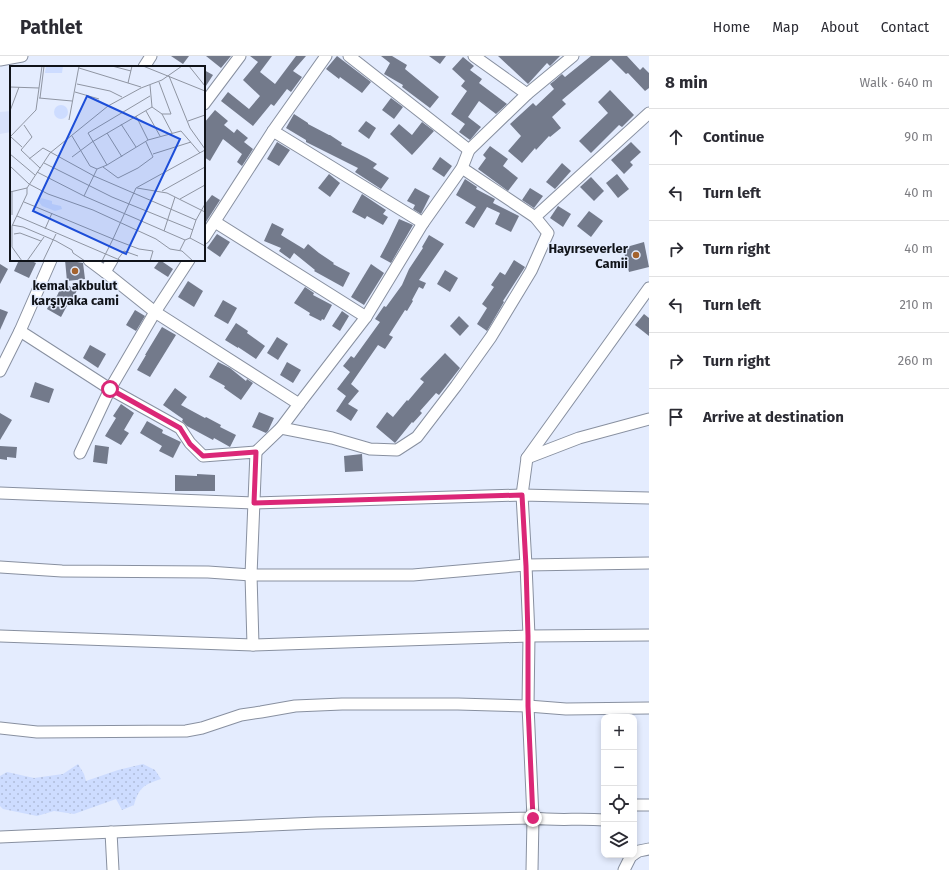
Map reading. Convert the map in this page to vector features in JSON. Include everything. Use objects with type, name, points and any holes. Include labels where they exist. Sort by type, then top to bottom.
[{"type":"street","points":[[0,60],[22,56]]},
{"type":"street","points":[[205,103],[240,56]]},
{"type":"street","points":[[205,236],[273,131],[326,56]]},
{"type":"street","points":[[349,56],[469,150]]},
{"type":"street","points":[[474,56],[527,94]]},
{"type":"street","points":[[20,331],[110,389],[180,428],[190,444],[203,456],[256,452],[281,428],[366,317],[423,223],[462,168],[469,150],[527,94],[573,56]]},
{"type":"street","points":[[534,217],[649,113]]},
{"type":"street","points":[[273,131],[423,223]]},
{"type":"street","points":[[281,428],[332,438],[370,449],[396,450],[417,437],[491,337],[531,271],[548,233],[534,217],[462,168]]},
{"type":"street","points":[[214,222],[366,317]]},
{"type":"street","points":[[0,371],[52,261]]},
{"type":"street","points":[[90,261],[155,312],[299,404]]},
{"type":"street","points":[[105,272],[111,261]]},
{"type":"street","points":[[80,453],[110,389],[155,312],[188,261]]},
{"type":"street","points":[[532,870],[533,818],[528,706],[526,566],[522,495],[527,458],[649,288]]},
{"type":"street","points":[[527,458],[579,438],[649,420]]},
{"type":"street","points":[[253,645],[251,575],[256,452]]},
{"type":"street","points":[[0,493],[254,503],[522,495],[649,498]]},
{"type":"street","points":[[0,567],[62,571],[208,572],[251,575],[414,575],[526,566],[649,564]]},
{"type":"street","points":[[0,636],[253,645],[528,636],[649,635]]},
{"type":"street","points":[[0,728],[37,732],[186,731],[202,728],[241,715],[295,706],[342,704],[458,704],[528,706],[566,709],[649,708]]},
{"type":"street","points":[[637,805],[649,804]]},
{"type":"street","points":[[0,837],[316,823],[533,818],[585,818],[601,820]]},
{"type":"street","points":[[111,832],[112,870]]},
{"type":"street","points":[[637,852],[649,849]]},
{"type":"street","points":[[624,870],[630,858]]},
{"type":"shaded area","points":[[10,111],[10,132],[0,134],[0,112]]},
{"type":"shaded area","points":[[78,764],[86,781],[118,770],[143,764],[155,770],[161,779],[146,785],[140,790],[134,805],[122,810],[116,799],[74,814],[54,811],[37,816],[3,809],[0,806],[0,776],[7,772],[34,778],[63,774]]},
{"type":"building","points":[[171,56],[189,56],[183,64]]},
{"type":"building","points":[[206,56],[231,56],[221,68]]},
{"type":"building","points":[[250,56],[272,56],[260,72],[275,84],[296,56],[306,56],[293,71],[302,77],[291,92],[287,89],[274,106],[271,104],[253,126],[221,101],[228,92],[249,109],[260,96],[243,80],[258,62]]},
{"type":"building","points":[[337,56],[371,82],[362,93],[326,69]]},
{"type":"building","points":[[381,56],[392,56],[407,65],[405,69],[439,97],[430,108],[402,87],[403,85],[384,74],[390,63]]},
{"type":"building","points":[[429,56],[446,56],[440,64]]},
{"type":"building","points":[[498,56],[560,56],[550,66],[547,63],[528,84]]},
{"type":"building","points":[[591,56],[627,56],[640,70],[643,67],[649,73],[649,88],[645,91],[628,73],[626,74],[611,59],[562,100],[566,104],[552,117],[561,128],[550,137],[549,136],[536,150],[535,148],[522,163],[508,151],[521,136],[510,124],[533,103],[536,106],[554,89],[550,84],[562,74],[565,77]]},
{"type":"building","points":[[463,57],[474,66],[470,70],[482,79],[479,83],[507,104],[496,114],[479,101],[468,117],[481,127],[470,140],[459,132],[465,124],[451,114],[467,91],[461,86],[465,81],[452,69]]},
{"type":"building","points":[[205,71],[213,75],[205,87]]},
{"type":"building","points":[[610,90],[634,115],[622,127],[619,125],[591,153],[579,141],[608,113],[598,102]]},
{"type":"building","points":[[391,98],[403,107],[394,119],[382,110]]},
{"type":"building","points":[[215,110],[228,121],[224,125],[234,133],[237,129],[248,138],[244,142],[253,149],[242,166],[237,162],[242,154],[223,139],[210,161],[205,158],[205,122]]},
{"type":"building","points":[[294,114],[308,124],[330,135],[342,143],[341,145],[377,164],[373,168],[389,178],[381,189],[355,172],[358,168],[306,142],[306,140],[286,128]]},
{"type":"building","points":[[366,121],[376,128],[369,139],[358,131]]},
{"type":"building","points":[[422,122],[434,131],[412,155],[390,134],[399,124],[412,135]]},
{"type":"building","points":[[277,142],[290,150],[279,166],[267,159]]},
{"type":"building","points":[[631,142],[641,152],[630,162],[633,165],[624,174],[611,160]]},
{"type":"building","points":[[490,146],[508,159],[503,166],[518,178],[508,191],[478,169],[486,158],[483,155]]},
{"type":"building","points":[[440,157],[452,166],[444,177],[432,169]]},
{"type":"building","points":[[562,163],[571,171],[555,189],[546,182]]},
{"type":"building","points":[[329,174],[340,183],[330,197],[318,188]]},
{"type":"building","points":[[617,174],[629,189],[618,198],[606,183]]},
{"type":"building","points":[[591,177],[604,191],[594,201],[580,187]]},
{"type":"building","points":[[465,179],[477,187],[476,189],[495,199],[493,203],[519,216],[511,232],[495,224],[500,213],[487,207],[474,228],[465,223],[476,207],[456,195]]},
{"type":"building","points":[[415,188],[430,196],[421,214],[413,209],[415,205],[407,201]]},
{"type":"building","points":[[530,188],[543,196],[534,208],[522,200]]},
{"type":"building","points":[[362,194],[386,210],[383,214],[388,217],[383,225],[367,216],[365,219],[352,212]]},
{"type":"building","points":[[212,195],[220,200],[205,223],[205,204]]},
{"type":"building","points":[[558,206],[571,214],[563,227],[550,218]]},
{"type":"building","points":[[589,211],[603,221],[591,237],[577,226]]},
{"type":"building","points":[[399,219],[413,225],[391,263],[380,257]]},
{"type":"building","points":[[272,223],[284,229],[281,235],[304,249],[308,244],[334,263],[333,264],[350,273],[343,287],[314,271],[315,270],[294,253],[290,259],[279,251],[281,248],[264,241]]},
{"type":"building","points":[[217,234],[230,242],[220,257],[207,248]]},
{"type":"building","points":[[429,235],[444,244],[419,280],[426,283],[423,289],[419,287],[407,311],[405,310],[389,335],[393,337],[385,349],[378,345],[351,384],[359,391],[348,404],[358,410],[351,421],[336,411],[346,396],[337,389],[350,372],[343,366],[351,356],[354,358],[380,322],[375,319],[402,285],[409,269],[423,248],[422,247]]},
{"type":"building","name":"Hayırseverler Camii","points":[[644,242],[649,267],[629,272],[623,248]]},
{"type":"building","points":[[514,260],[525,267],[503,301],[504,302],[487,331],[477,324],[487,308],[482,304],[494,287],[491,285],[500,272],[505,275]]},
{"type":"building","points":[[19,261],[31,261],[36,263],[29,278],[14,271]]},
{"type":"building","name":"kemal akbulut karşıyaka cami","points":[[65,261],[83,263],[85,279],[67,281]]},
{"type":"building","points":[[159,261],[161,261],[173,269],[168,277],[154,268]]},
{"type":"building","points":[[0,264],[8,269],[0,284]]},
{"type":"building","points":[[371,264],[384,273],[364,305],[351,297]]},
{"type":"building","points":[[445,270],[458,278],[450,292],[437,284]]},
{"type":"building","points":[[188,281],[203,291],[194,307],[178,297]]},
{"type":"building","points":[[63,283],[77,290],[71,303],[69,302],[61,317],[47,309],[53,297],[56,298]]},
{"type":"building","points":[[305,287],[314,293],[313,295],[332,305],[324,320],[322,319],[321,321],[309,315],[310,313],[294,303]]},
{"type":"building","points":[[223,300],[237,308],[228,324],[214,316]]},
{"type":"building","points":[[0,309],[8,312],[0,330]]},
{"type":"building","points":[[135,310],[145,316],[136,331],[126,325]]},
{"type":"building","points":[[342,311],[349,316],[340,331],[332,326]]},
{"type":"building","points":[[644,314],[649,318],[649,336],[635,325]]},
{"type":"building","points":[[459,316],[469,326],[460,336],[450,326]]},
{"type":"building","points":[[236,323],[265,346],[256,359],[225,340]]},
{"type":"building","points":[[162,327],[176,335],[150,377],[137,370]]},
{"type":"building","points":[[277,337],[288,344],[278,360],[267,353]]},
{"type":"building","points":[[90,345],[106,354],[98,368],[83,358]]},
{"type":"building","points":[[445,353],[460,368],[439,395],[436,393],[420,411],[422,413],[413,423],[412,422],[395,443],[376,427],[387,412],[393,417],[407,400],[408,401],[424,382],[420,379]]},
{"type":"building","points":[[218,362],[230,368],[246,381],[247,379],[253,383],[241,400],[224,388],[225,386],[209,377]]},
{"type":"building","points":[[287,362],[301,370],[293,383],[280,375]]},
{"type":"building","points":[[35,382],[54,389],[49,403],[30,397]]},
{"type":"building","points":[[175,388],[187,397],[181,405],[221,425],[220,427],[236,435],[230,447],[187,426],[182,421],[183,419],[163,405]]},
{"type":"building","points":[[121,404],[134,413],[124,430],[129,433],[121,445],[105,436],[116,418],[113,416]]},
{"type":"building","points":[[259,412],[274,418],[266,433],[252,427]]},
{"type":"building","points":[[0,413],[12,420],[0,440]]},
{"type":"building","points":[[147,421],[163,430],[162,433],[181,442],[173,458],[159,451],[162,446],[140,433]]},
{"type":"building","points":[[95,445],[109,447],[107,464],[93,462]]},
{"type":"building","points":[[0,446],[17,447],[16,458],[7,457],[7,460],[0,459]]},
{"type":"building","points":[[362,454],[363,471],[345,472],[344,456]]},
{"type":"building","points":[[197,474],[215,475],[215,491],[175,491],[175,475],[197,476]]},
{"type":"place","name":"Hayırseverler Camii","points":[[636,255]]},
{"type":"place","name":"kemal akbulut karşıyaka cami","points":[[75,271]]},
{"type":"route","points":[[110,389],[180,428],[190,444],[203,456],[256,452],[254,503],[522,495],[526,566],[528,706],[533,818]]}]
